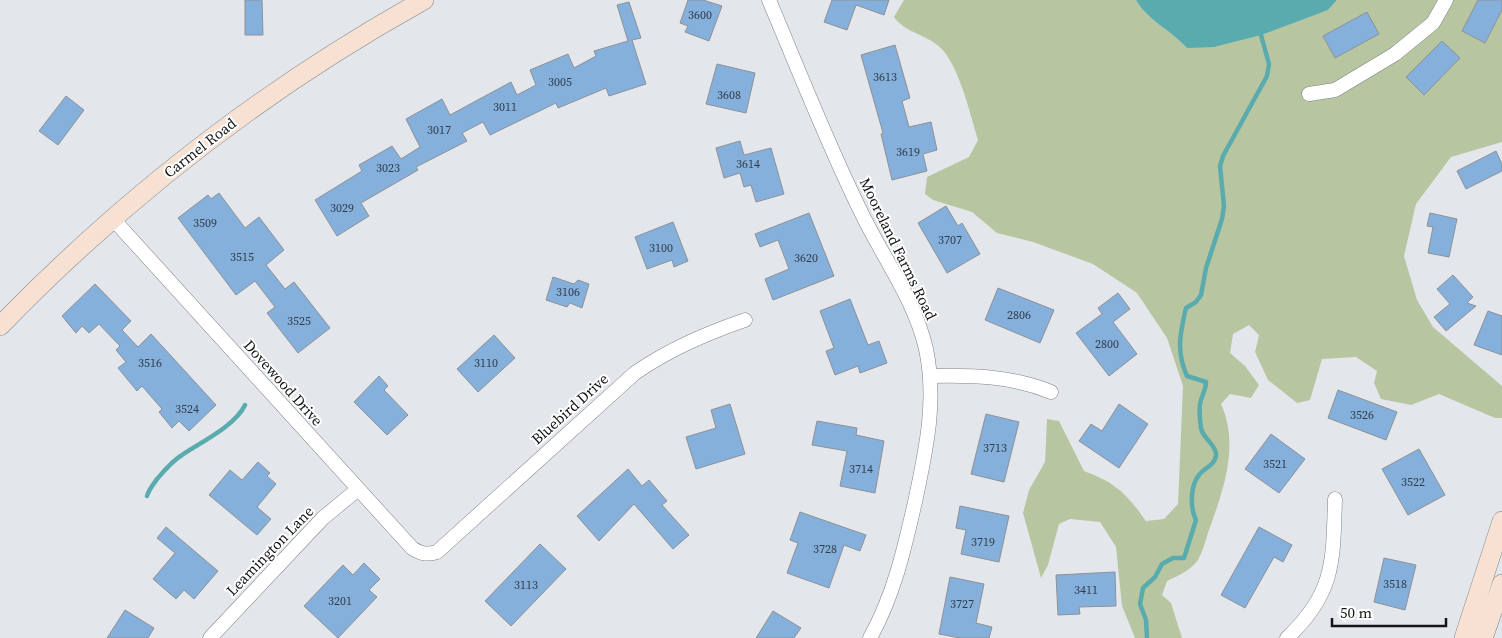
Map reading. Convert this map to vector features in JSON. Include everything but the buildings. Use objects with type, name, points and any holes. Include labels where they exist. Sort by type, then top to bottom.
[{"type":"main road","name":"Carmel Road","points":[[0,326],[71,256],[175,166],[298,76],[424,0]]},
{"type":"main road","points":[[1464,638],[1502,521]]},
{"type":"main road","points":[[1482,638],[1502,584]]},
{"type":"street","name":"Mooreland Farms Road","points":[[769,0],[844,177],[916,319],[926,348],[930,376],[931,413],[927,448],[896,583],[882,617],[870,638]]},
{"type":"street","points":[[1309,94],[1335,90],[1394,54],[1432,23],[1446,0]]},
{"type":"street","name":"Dovewood Drive","points":[[113,219],[357,490],[412,548],[421,553],[430,554],[437,552]]},
{"type":"street","name":"Bluebird Drive","points":[[437,552],[635,372],[666,352],[700,336],[745,320]]},
{"type":"street","points":[[930,376],[986,376],[1010,380],[1051,392]]},
{"type":"street","name":"Leamington Lane","points":[[210,638],[324,518],[357,490]]},
{"type":"street","points":[[1287,638],[1314,609],[1324,591],[1330,572],[1335,499]]},
{"type":"green space","points":[[904,0],[1136,0],[1146,14],[1187,48],[1328,10],[1337,0],[1502,0],[1502,142],[1451,157],[1416,204],[1404,256],[1417,300],[1433,327],[1502,386],[1502,418],[1495,418],[1439,394],[1411,405],[1381,399],[1374,383],[1377,371],[1356,357],[1322,359],[1310,400],[1297,403],[1268,380],[1255,352],[1259,335],[1249,325],[1233,334],[1230,353],[1245,366],[1259,385],[1251,398],[1230,394],[1221,404],[1227,420],[1229,436],[1229,452],[1224,484],[1198,560],[1188,570],[1167,581],[1162,595],[1171,603],[1182,638],[1135,638],[1122,606],[1116,547],[1100,522],[1070,519],[1059,524],[1048,565],[1041,578],[1023,513],[1029,490],[1045,462],[1047,419],[1059,421],[1084,471],[1120,490],[1146,521],[1164,519],[1178,504],[1183,386],[1167,338],[1137,293],[1093,264],[1033,242],[997,233],[972,212],[933,200],[925,194],[927,177],[969,157],[978,140],[957,74],[944,51],[930,40],[903,26],[894,17]]},
{"type":"water","points":[[1136,0],[1337,0],[1328,10],[1261,35],[1214,47],[1187,48],[1146,14]]},
{"type":"waterway","points":[[1147,638],[1146,620],[1140,604],[1143,588],[1155,577],[1162,564],[1173,558],[1184,558],[1196,520],[1192,503],[1194,485],[1199,475],[1212,464],[1216,454],[1202,432],[1201,425],[1200,404],[1206,382],[1187,376],[1181,359],[1180,342],[1186,308],[1196,302],[1201,295],[1206,268],[1222,219],[1224,206],[1220,166],[1223,156],[1267,76],[1269,64],[1261,35],[1262,30]]},
{"type":"waterway","points":[[147,496],[157,479],[178,457],[226,427],[245,405]]}]
